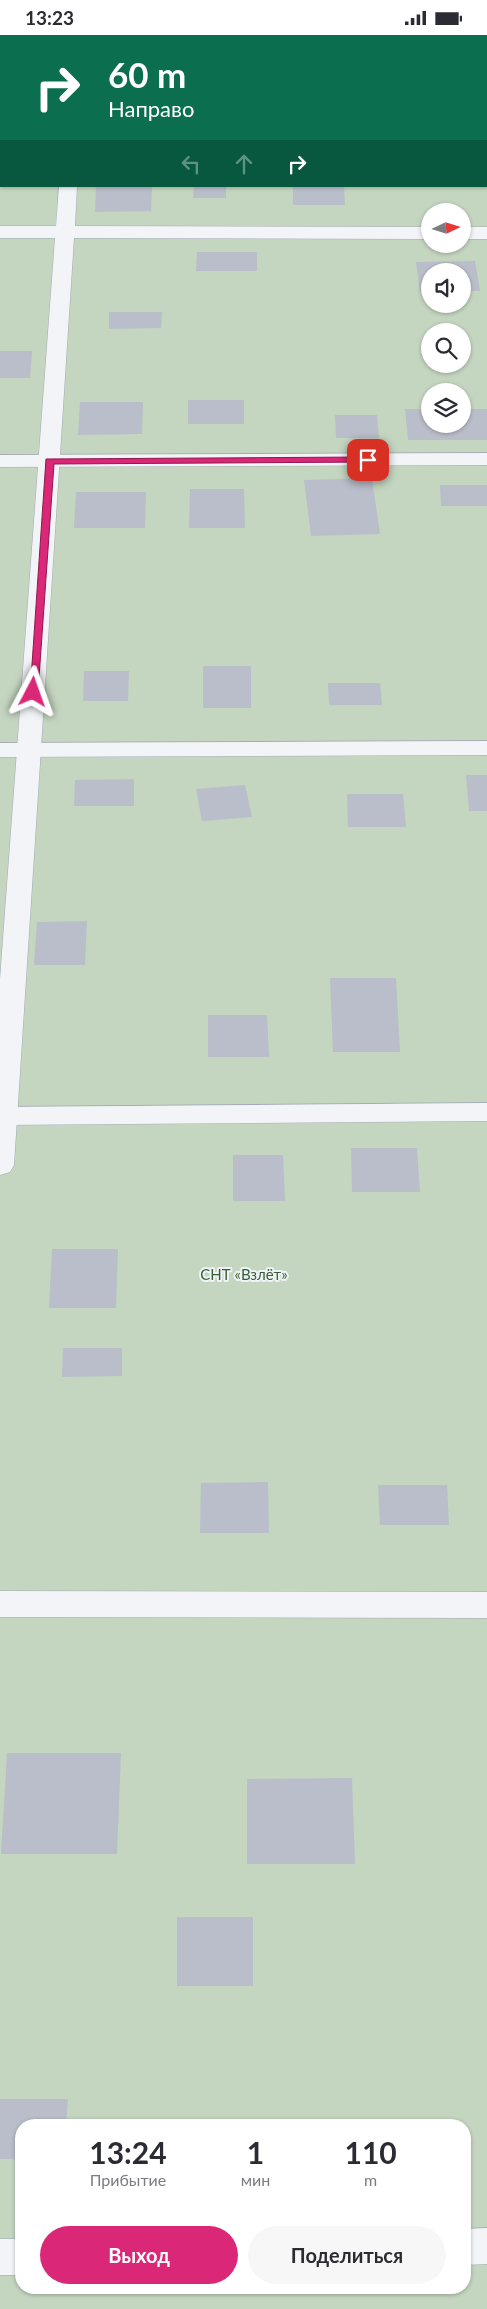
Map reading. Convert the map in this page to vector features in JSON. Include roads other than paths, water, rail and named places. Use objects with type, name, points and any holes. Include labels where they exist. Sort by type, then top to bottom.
[{"type":"street","points":[[0,1165],[68,187]]},
{"type":"street","points":[[0,233],[421,233]]},
{"type":"street","points":[[471,233],[487,233]]},
{"type":"street","points":[[0,461],[487,459]]},
{"type":"street","points":[[0,750],[487,748]]},
{"type":"street","points":[[2,1115],[487,1112]]},
{"type":"street","points":[[0,1604],[487,1605]]},
{"type":"street","points":[[471,2247],[487,2246]]},
{"type":"street","points":[[0,2257],[15,2257]]},
{"type":"park label","name":"СНТ «Взлёт»","points":[[244,1274]]}]
